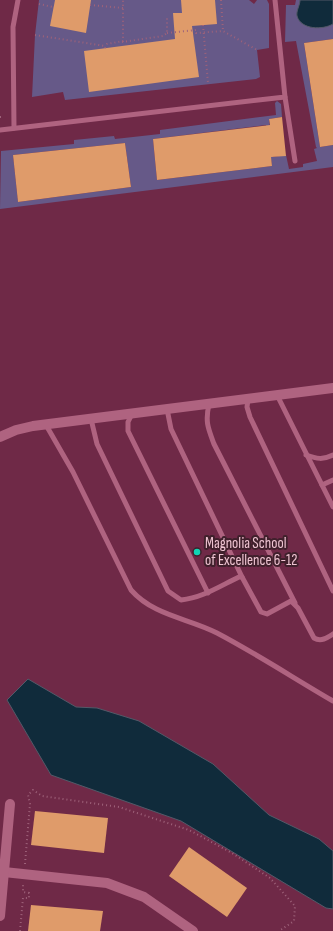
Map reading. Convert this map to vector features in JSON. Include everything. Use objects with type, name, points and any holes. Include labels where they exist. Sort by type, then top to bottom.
[{"type":"street","points":[[0,437],[16,430],[46,425],[333,388]]},
{"type":"street","points":[[0,916],[10,804]]},
{"type":"street","points":[[4,872],[106,883],[144,897],[193,931]]},
{"type":"lane","points":[[14,128],[13,27],[18,0]]},
{"type":"lane","points":[[275,0],[285,97],[295,161]]},
{"type":"lane","points":[[0,130],[285,97]]},
{"type":"lane","points":[[277,395],[333,507]]},
{"type":"lane","points":[[248,399],[247,407],[250,417],[333,591]]},
{"type":"lane","points":[[209,404],[206,417],[207,425],[214,444],[295,603],[314,638],[318,640],[324,639],[333,634]]},
{"type":"lane","points":[[167,409],[171,429],[242,577],[261,612],[267,614],[291,601],[295,603]]},
{"type":"lane","points":[[132,414],[128,422],[128,431],[208,593]]},
{"type":"lane","points":[[91,419],[97,444],[168,591],[181,600],[208,593],[238,577],[242,577]]},
{"type":"lane","points":[[46,425],[73,472],[131,590],[137,597],[147,605],[166,614],[216,633],[333,701]]},
{"type":"lane","points":[[306,455],[317,459],[325,459],[333,455]]},
{"type":"lane","points":[[322,485],[333,480]]},
{"type":"path","points":[[122,42],[123,0]]},
{"type":"path","points":[[221,0],[223,31]]},
{"type":"path","points":[[38,4],[53,7]]},
{"type":"path","points":[[90,5],[123,8]]},
{"type":"path","points":[[167,16],[167,33]]},
{"type":"path","points":[[203,25],[208,83]]},
{"type":"path","points":[[35,35],[105,47],[107,44],[163,36],[167,33],[196,30],[196,33],[223,31],[257,50]]},
{"type":"path","points":[[20,931],[23,898],[29,898],[30,893],[23,892],[30,804],[28,795],[33,790],[42,796],[119,807],[189,830],[232,854],[270,878],[295,906],[294,922],[279,931]]},
{"type":"shaded area","points":[[39,0],[249,0],[254,4],[257,0],[267,0],[269,4],[269,48],[257,50],[260,77],[256,79],[65,100],[63,92],[32,97],[35,35]]},
{"type":"shaded area","points":[[296,0],[333,0],[333,39],[304,43],[320,147],[333,145],[333,167],[0,209],[1,151],[74,144],[74,140],[114,136],[115,139],[160,134],[160,130],[276,115],[275,103],[277,101],[281,104],[282,117],[269,119],[273,157],[286,155],[289,169],[303,167],[303,164],[317,161],[314,149],[317,148],[296,41],[285,42],[286,5],[295,5]],"holes":[[[266,125],[272,166],[157,180],[153,139]],[[125,143],[131,187],[18,202],[13,155]]]},
{"type":"water","points":[[300,0],[333,0],[333,24],[313,28],[303,24],[299,21],[297,16]]},
{"type":"water","points":[[28,679],[76,707],[97,708],[139,721],[213,764],[269,815],[319,839],[333,851],[333,909],[326,908],[181,821],[51,775],[7,700]]},
{"type":"building","points":[[55,0],[91,0],[86,33],[50,26]]},
{"type":"building","points":[[181,0],[215,0],[217,24],[192,26],[199,77],[89,92],[84,51],[175,39],[173,13],[182,13]]},
{"type":"building","points":[[333,39],[333,145],[320,147],[304,43]]},
{"type":"building","points":[[282,117],[286,156],[271,157],[272,166],[157,180],[153,139],[270,125],[269,119]]},
{"type":"building","points":[[125,143],[131,187],[18,202],[13,155]]},
{"type":"building","points":[[35,811],[108,818],[104,853],[31,845]]},
{"type":"building","points":[[189,847],[247,888],[227,917],[169,876]]},
{"type":"building","points":[[31,905],[103,911],[100,931],[28,931]]},
{"type":"place","name":"Magnolia School of Excellence 6-12","points":[[197,552]]}]
